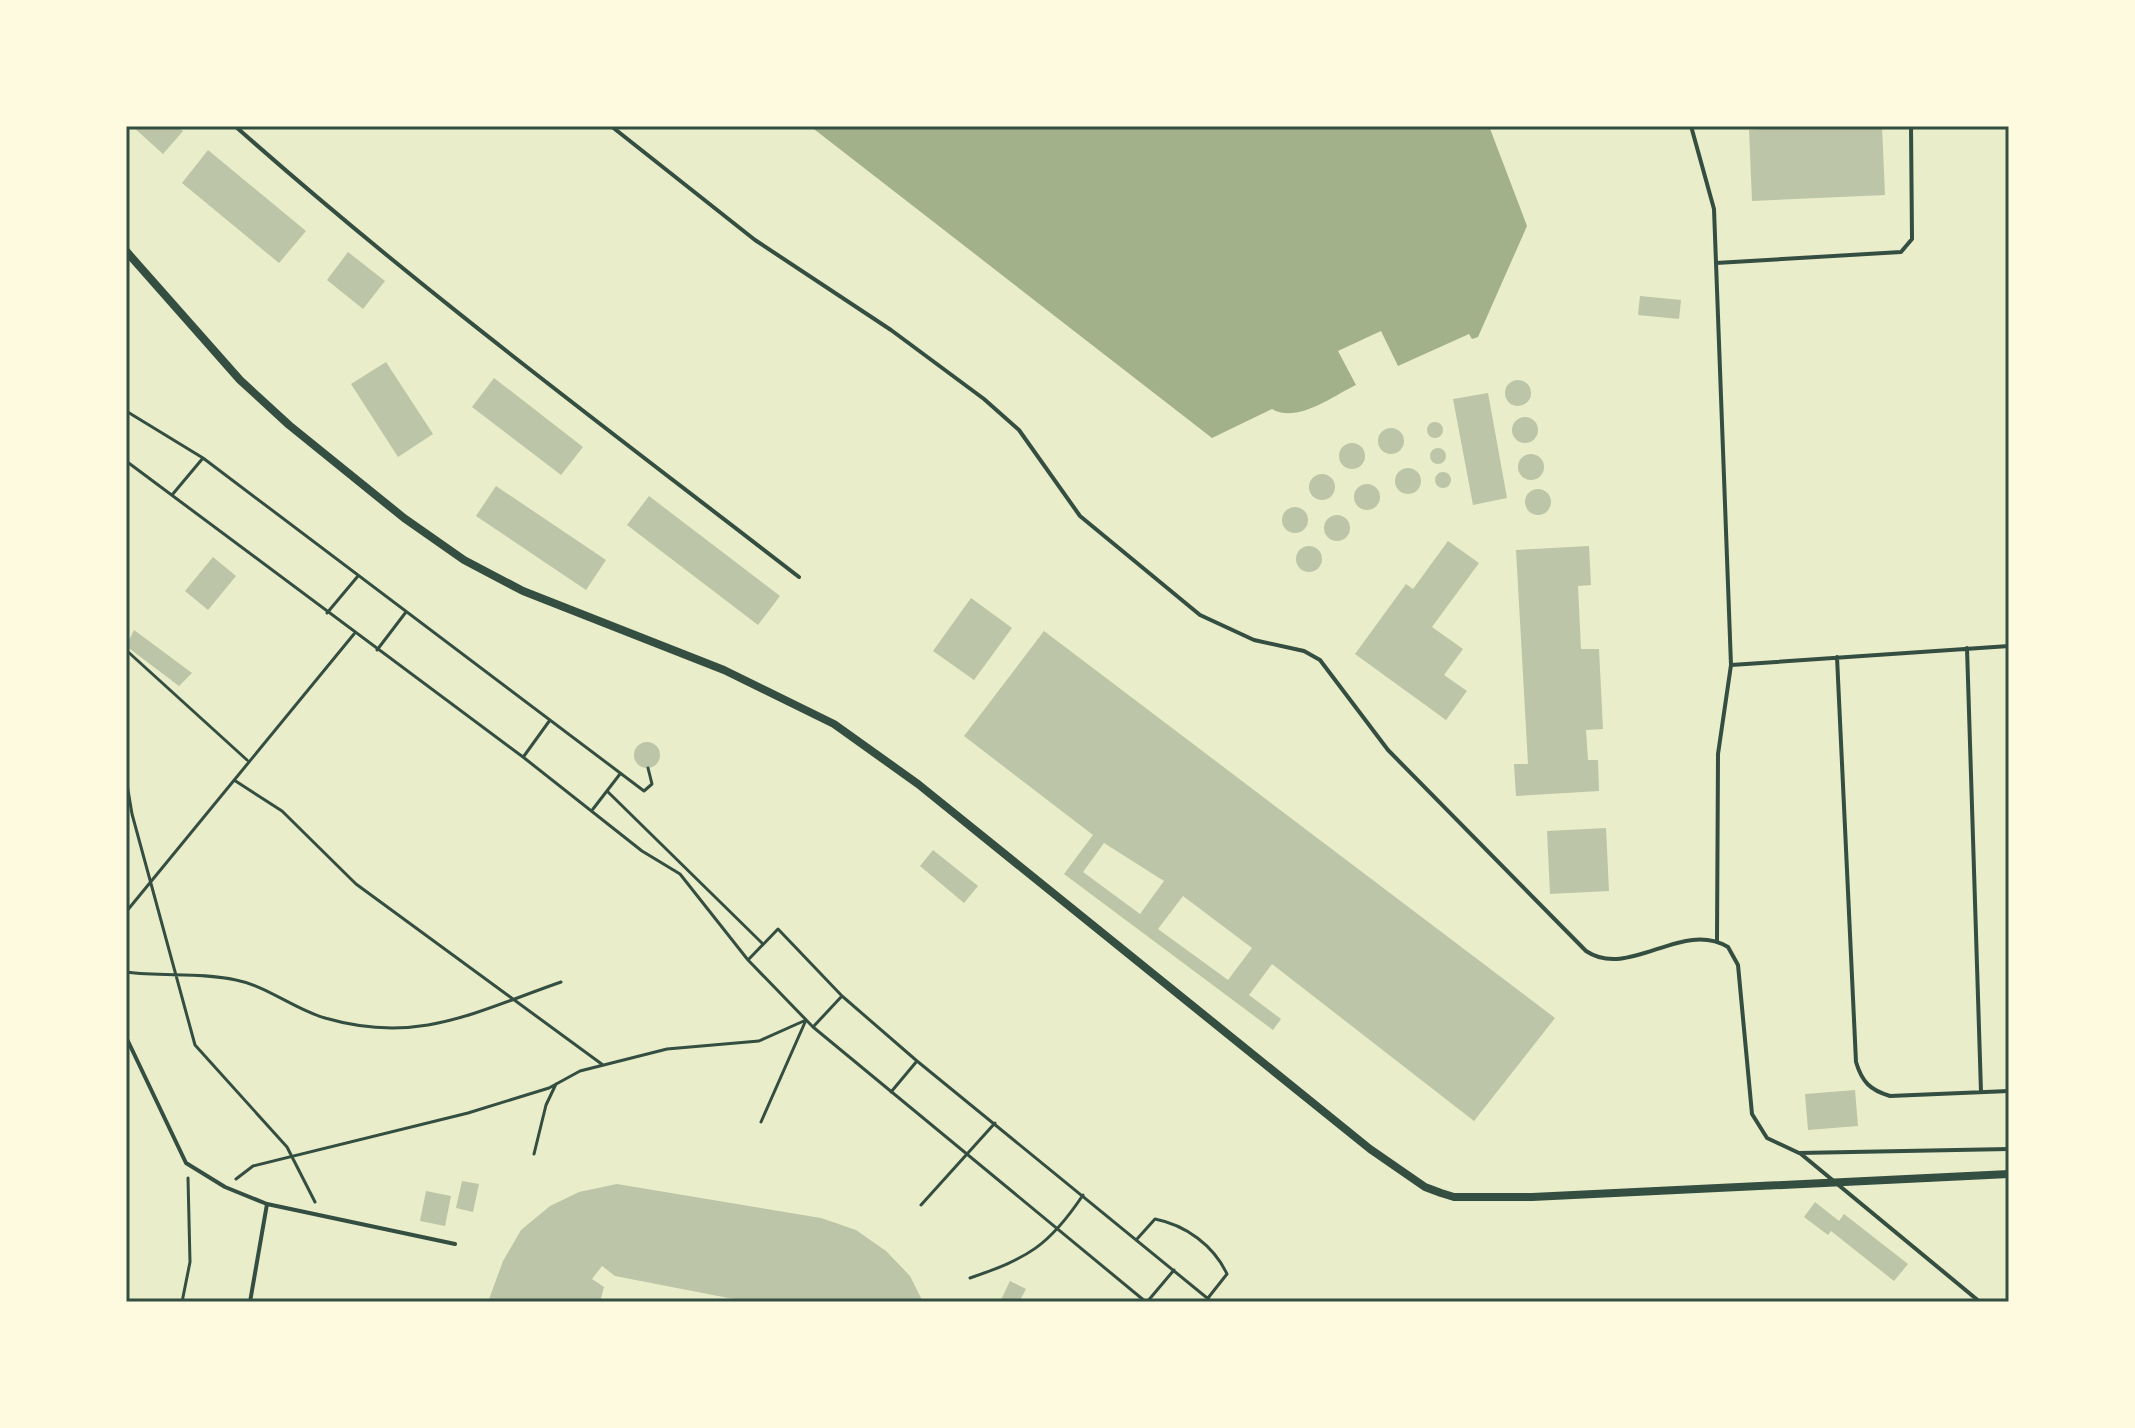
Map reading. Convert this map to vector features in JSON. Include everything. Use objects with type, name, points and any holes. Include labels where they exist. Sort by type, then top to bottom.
[{"type":"street","points":[[126,251],[240,380],[289,425],[404,518],[464,560],[523,591],[724,670],[834,724],[930,794],[1370,1149],[1425,1187],[1454,1197],[1532,1197],[2009,1174]]},
{"type":"lane","points":[[235,126],[303,187],[471,324],[799,577]]},
{"type":"lane","points":[[611,126],[755,240],[891,330],[984,399],[1019,430],[1080,516],[1200,615],[1254,640],[1313,654],[1388,750],[1586,951],[1611,959],[1689,940],[1717,941],[1732,951],[1738,965],[1752,1114],[1767,1138],[1799,1153],[1980,1302]]},
{"type":"lane","points":[[1691,126],[1714,209],[1731,665],[1718,754],[1717,941]]},
{"type":"lane","points":[[1716,263],[1901,252],[1912,239],[1911,126]]},
{"type":"lane","points":[[1731,665],[2009,646]]},
{"type":"lane","points":[[1967,648],[1981,1092]]},
{"type":"lane","points":[[1837,657],[1856,1062],[1860,1078],[1873,1091],[1890,1096],[2009,1091]]},
{"type":"lane","points":[[126,1037],[186,1163],[225,1187],[267,1204],[455,1244]]},
{"type":"lane","points":[[1799,1153],[2009,1149]]},
{"type":"lane","points":[[250,1302],[267,1204]]},
{"type":"path","points":[[127,413],[203,458],[644,791],[652,784],[648,768]]},
{"type":"path","points":[[172,496],[203,458]]},
{"type":"path","points":[[126,461],[354,634],[523,757],[642,851],[680,874],[748,960],[813,1027],[1147,1302],[1174,1270]]},
{"type":"path","points":[[327,613],[358,576]]},
{"type":"path","points":[[377,650],[406,612]]},
{"type":"path","points":[[126,912],[354,634]]},
{"type":"path","points":[[126,650],[249,761]]},
{"type":"path","points":[[523,757],[550,720]]},
{"type":"path","points":[[593,810],[620,774]]},
{"type":"path","points":[[126,778],[150,882],[195,1045],[287,1147],[322,1216]]},
{"type":"path","points":[[234,780],[282,811],[356,884],[603,1065]]},
{"type":"path","points":[[607,791],[763,944]]},
{"type":"path","points":[[748,960],[778,929],[842,996],[917,1061],[1212,1302]]},
{"type":"path","points":[[126,972],[239,980],[297,1009],[362,1028],[406,1030],[440,1025],[561,982]]},
{"type":"path","points":[[813,1027],[842,996]]},
{"type":"path","points":[[225,1187],[253,1166],[468,1113],[556,1084],[580,1071],[667,1049],[759,1041],[806,1020]]},
{"type":"path","points":[[761,1122],[806,1020]]},
{"type":"path","points":[[890,1093],[917,1061]]},
{"type":"path","points":[[534,1154],[546,1105],[556,1084]]},
{"type":"path","points":[[921,1205],[995,1123]]},
{"type":"path","points":[[182,1302],[190,1262],[191,1209],[186,1163]]},
{"type":"path","points":[[970,1278],[1012,1264],[1060,1229],[1083,1195]]},
{"type":"path","points":[[1137,1239],[1155,1219],[1177,1223],[1219,1257],[1227,1274],[1207,1298]]},
{"type":"shaded area","points":[[810,126],[1489,126],[1527,226],[1478,337],[1472,339],[1469,334],[1398,366],[1381,331],[1338,351],[1356,385],[1303,411],[1282,413],[1272,409],[1212,438]]},
{"type":"building","points":[[132,126],[177,126],[183,131],[163,154]]},
{"type":"building","points":[[1798,126],[1882,126],[1885,195],[1752,201],[1749,130]]},
{"type":"building","points":[[208,150],[306,231],[279,263],[182,183]]},
{"type":"building","points":[[348,252],[385,281],[363,309],[327,280]]},
{"type":"building","points":[[1640,296],[1681,300],[1679,319],[1638,315]]},
{"type":"building","points":[[386,362],[433,434],[398,457],[351,384]]},
{"type":"building","points":[[494,378],[583,447],[561,475],[472,407]]},
{"type":"building","points":[[1518,380],[1527,384],[1531,393],[1527,402],[1518,406],[1509,402],[1505,393],[1509,384]]},
{"type":"building","points":[[1488,393],[1507,498],[1473,505],[1453,399]]},
{"type":"building","points":[[1525,417],[1534,421],[1538,430],[1534,439],[1525,443],[1516,439],[1512,430],[1516,421]]},
{"type":"building","points":[[1432,422],[1438,422],[1443,430],[1441,436],[1432,438],[1427,433],[1427,427]]},
{"type":"building","points":[[1391,428],[1400,432],[1404,441],[1400,450],[1391,454],[1382,450],[1378,441],[1382,432]]},
{"type":"building","points":[[1352,443],[1361,447],[1365,456],[1361,465],[1352,469],[1343,465],[1339,456],[1343,447]]},
{"type":"building","points":[[1435,448],[1441,448],[1446,456],[1444,462],[1435,464],[1430,459],[1430,453]]},
{"type":"building","points":[[1531,454],[1540,458],[1544,467],[1540,476],[1531,480],[1522,476],[1518,467],[1522,458]]},
{"type":"building","points":[[1408,468],[1417,472],[1421,481],[1417,490],[1408,494],[1399,490],[1395,481],[1399,472]]},
{"type":"building","points":[[1440,472],[1446,472],[1451,480],[1449,486],[1440,488],[1435,483],[1435,477]]},
{"type":"building","points":[[1322,474],[1331,478],[1335,487],[1331,496],[1322,500],[1313,496],[1309,487],[1313,478]]},
{"type":"building","points":[[1367,484],[1376,488],[1380,497],[1376,506],[1367,510],[1358,506],[1354,497],[1358,488]]},
{"type":"building","points":[[496,486],[606,560],[586,590],[476,516]]},
{"type":"building","points":[[1538,489],[1547,493],[1551,502],[1547,511],[1538,515],[1529,511],[1525,502],[1529,493]]},
{"type":"building","points":[[649,496],[780,596],[758,625],[627,525]]},
{"type":"building","points":[[1295,507],[1304,511],[1308,520],[1304,529],[1295,533],[1286,529],[1282,520],[1286,511]]},
{"type":"building","points":[[1337,515],[1346,519],[1350,528],[1346,537],[1337,541],[1328,537],[1324,528],[1328,519]]},
{"type":"building","points":[[1448,541],[1479,563],[1432,627],[1463,649],[1444,675],[1467,691],[1446,720],[1355,654],[1406,584],[1413,589]]},
{"type":"building","points":[[1309,546],[1318,550],[1322,559],[1318,568],[1309,572],[1300,568],[1296,559],[1300,550]]},
{"type":"building","points":[[1589,546],[1591,585],[1578,586],[1581,649],[1599,649],[1603,729],[1586,730],[1588,760],[1598,760],[1599,791],[1516,796],[1514,764],[1528,764],[1516,550]]},
{"type":"building","points":[[213,557],[236,576],[208,610],[185,591]]},
{"type":"building","points":[[971,598],[1012,628],[974,680],[933,651]]},
{"type":"building","points":[[134,630],[192,673],[179,686],[126,646]]},
{"type":"building","points":[[1044,631],[1555,1018],[1474,1121],[1272,964],[1249,995],[1281,1019],[1273,1030],[1064,874],[1093,835],[964,736]],"holes":[[[1104,843],[1164,881],[1140,914],[1083,872]],[[1183,896],[1252,948],[1228,980],[1158,929]]]},
{"type":"building","points":[[647,742],[656,746],[660,755],[656,764],[647,768],[638,764],[634,755],[638,746]]},
{"type":"building","points":[[1606,828],[1609,891],[1550,894],[1547,831]]},
{"type":"building","points":[[933,850],[978,886],[964,903],[920,866]]},
{"type":"building","points":[[1855,1090],[1858,1126],[1808,1130],[1805,1094]]},
{"type":"building","points":[[462,1181],[479,1184],[473,1212],[456,1208]]},
{"type":"building","points":[[617,1184],[821,1218],[856,1230],[886,1251],[910,1276],[923,1302],[749,1302],[615,1276],[602,1266],[592,1279],[604,1287],[600,1302],[488,1302],[503,1261],[521,1230],[550,1206],[579,1192]]},
{"type":"building","points":[[426,1191],[451,1196],[445,1226],[420,1221]]},
{"type":"building","points":[[1815,1202],[1839,1221],[1844,1214],[1908,1264],[1894,1281],[1831,1231],[1828,1235],[1804,1217]]},
{"type":"building","points":[[1010,1281],[1026,1289],[1019,1302],[1000,1302]]}]
